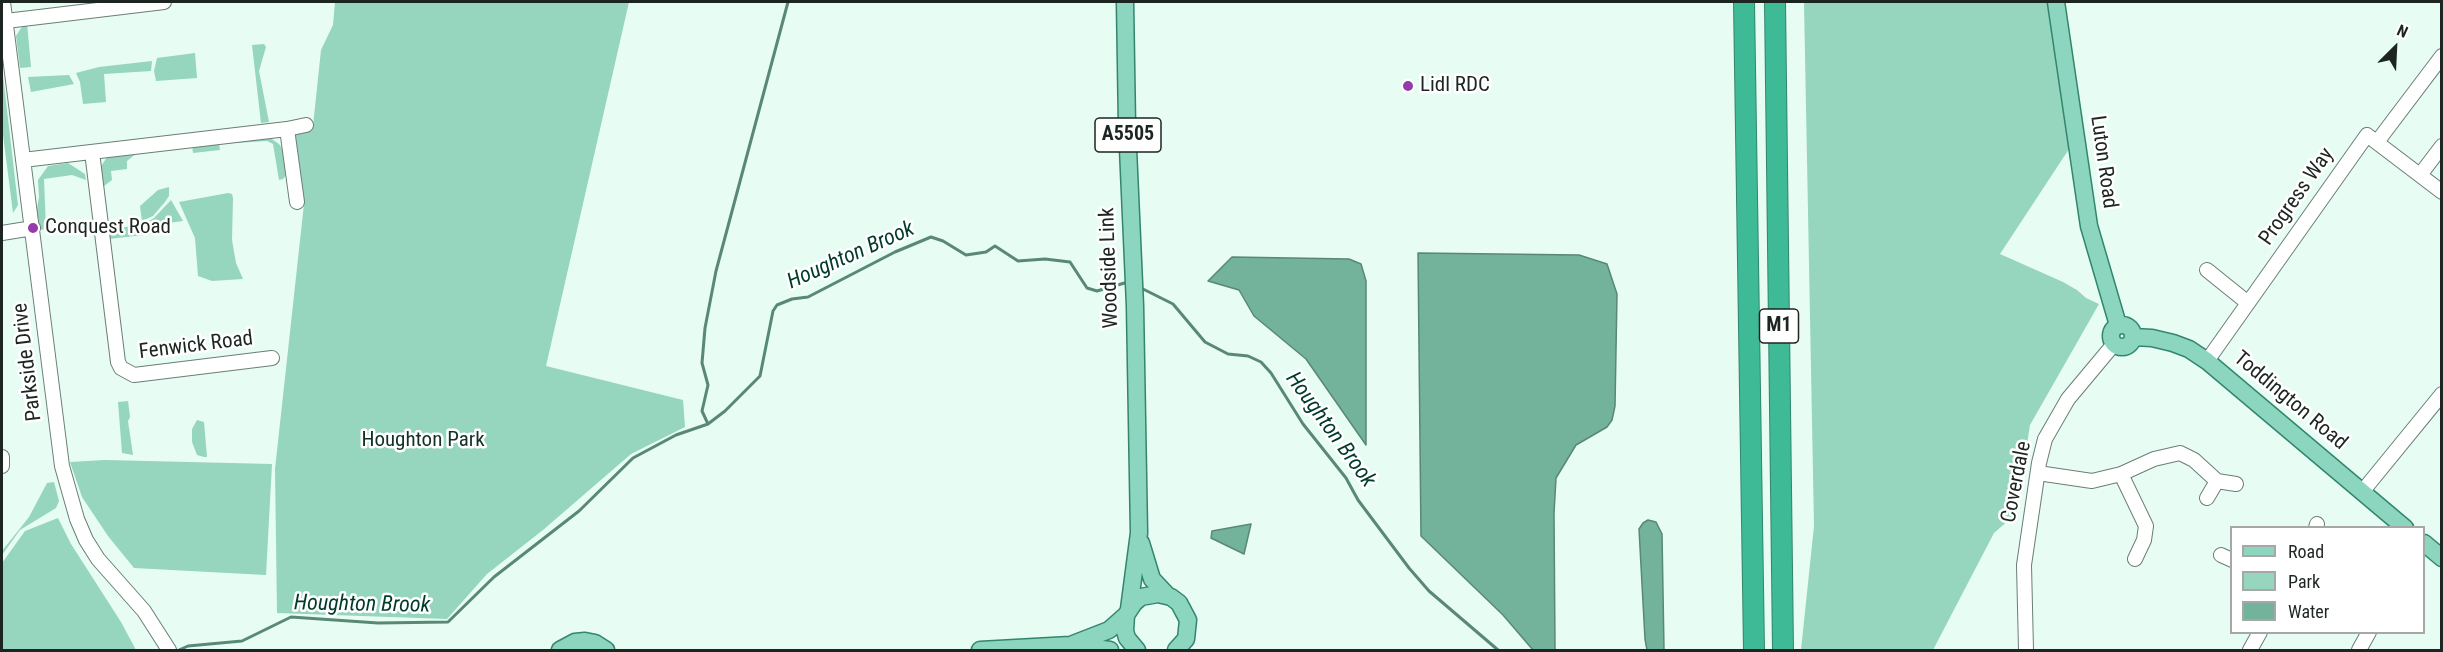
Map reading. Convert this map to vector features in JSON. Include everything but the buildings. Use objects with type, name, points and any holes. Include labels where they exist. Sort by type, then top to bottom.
[{"type":"highway","name":"M1","points":[[1744,2],[1754,651]]},
{"type":"highway","name":"M1","points":[[1775,2],[1783,651]]},
{"type":"highway","points":[[1778,130],[1784,2]]},
{"type":"main road","name":"Woodside Link","points":[[1125,2],[1135,306],[1139,533],[1128,612]]},
{"type":"main road","name":"Luton Road","points":[[2056,2],[2089,226],[2118,326]]},
{"type":"main road","points":[[2118,326],[2128,327],[2133,337],[2130,343],[2124,346],[2114,344],[2111,338],[2111,332],[2118,326]]},
{"type":"main road","name":"Toddington Road","points":[[2133,337],[2152,338],[2189,349],[2403,526]]},
{"type":"main road","name":"Woodside Link","points":[[1139,533],[1149,573],[1156,585],[1167,596]]},
{"type":"main road","points":[[2425,544],[2442,558]]},
{"type":"main road","points":[[1070,645],[1109,630],[1142,597],[1150,594],[1167,596]]},
{"type":"main road","name":"A5505","points":[[1167,596],[1179,603],[1188,620],[1186,639],[1176,651]]},
{"type":"main road","name":"A5505","points":[[1128,612],[1125,622],[1127,639],[1137,651]]},
{"type":"main road","points":[[560,651],[575,642],[585,641],[618,651]]},
{"type":"main road","points":[[980,651],[1070,645],[1110,651]]},
{"type":"street","name":"Parkside Drive","points":[[3,2],[62,466],[77,519],[98,559],[144,611],[166,645]]},
{"type":"street","points":[[6,21],[75,7],[164,2]]},
{"type":"street","points":[[2442,56],[2377,142],[2442,192]]},
{"type":"street","points":[[23,160],[306,125]]},
{"type":"street","points":[[287,129],[297,202]]},
{"type":"street","name":"Progress Way","points":[[2207,362],[2367,135],[2377,142]]},
{"type":"street","points":[[2420,175],[2442,146]]},
{"type":"street","name":"Fenwick Road","points":[[92,152],[118,362],[126,372],[134,375],[145,374],[272,358]]},
{"type":"street","points":[[2,233],[33,228]]},
{"type":"street","points":[[2207,270],[2248,303]]},
{"type":"street","name":"Coverdale","points":[[2026,651],[2024,565],[2045,439],[2068,399],[2114,344]]},
{"type":"street","name":"Fenwick Road","points":[[121,386],[126,372]]},
{"type":"street","points":[[2362,492],[2442,394]]},
{"type":"street","points":[[2038,473],[2092,481],[2121,474],[2154,459],[2180,453],[2202,466],[2217,481],[2236,484]]},
{"type":"street","points":[[2,457],[2,466]]},
{"type":"street","points":[[2121,474],[2145,526],[2144,540],[2134,559]]},
{"type":"street","points":[[2207,498],[2217,481]]},
{"type":"street","points":[[2250,651],[2259,634]]},
{"type":"street","points":[[2359,651],[2368,634]]},
{"type":"green space","name":"Houghton Park","points":[[335,2],[629,2],[546,366],[683,400],[685,427],[631,454],[543,530],[487,574],[447,619],[277,613],[275,469],[304,204],[295,144],[296,135],[313,126],[321,50],[333,25]]},
{"type":"green space","points":[[1804,2],[2047,2],[2069,149],[2000,254],[2063,282],[2099,304],[2030,425],[2016,514],[1994,533],[1933,650],[1801,650],[1814,526]]},
{"type":"green space","points":[[27,23],[31,67],[20,68],[16,36]]},
{"type":"green space","points":[[264,44],[266,47],[259,71],[269,122],[261,123],[252,45]]},
{"type":"green space","points":[[195,53],[197,78],[156,81],[154,71],[157,58]]},
{"type":"green space","points":[[152,61],[151,71],[104,74],[106,102],[83,104],[80,82],[76,73],[99,67]]},
{"type":"green space","points":[[2,67],[18,205],[13,213],[2,127]]},
{"type":"green space","points":[[69,75],[74,84],[31,92],[28,77]]},
{"type":"green space","points":[[269,137],[279,144],[285,153],[287,174],[283,179],[279,180],[273,144],[267,141],[219,144],[220,150],[193,153],[192,145]]},
{"type":"green space","points":[[137,153],[127,161],[127,169],[111,171],[112,180],[102,185],[100,168],[107,157]]},
{"type":"green space","points":[[68,163],[85,174],[86,180],[72,175],[44,179],[46,229],[40,230],[37,209],[38,180],[48,166]]},
{"type":"green space","points":[[169,187],[169,196],[165,202],[153,216],[142,221],[140,206],[158,190]]},
{"type":"green space","points":[[232,194],[233,198],[232,240],[236,263],[243,279],[212,281],[198,276],[195,238],[179,202]]},
{"type":"green space","points":[[171,200],[183,221],[153,225],[152,234],[109,239],[108,230],[144,224],[154,218]]},
{"type":"green space","points":[[128,401],[130,417],[128,421],[133,455],[122,453],[118,402]]},
{"type":"green space","points":[[197,420],[204,422],[207,457],[197,455],[192,442],[192,429]]},
{"type":"green space","points":[[105,460],[272,464],[266,575],[134,568],[108,536],[82,497],[70,462]]},
{"type":"green space","points":[[54,482],[59,501],[56,508],[20,530],[2,555],[2,551],[29,517],[47,483]]},
{"type":"green space","points":[[58,518],[71,544],[121,622],[136,650],[2,650],[2,563],[25,531]]},
{"type":"water","points":[[1418,253],[1579,255],[1607,264],[1617,294],[1615,406],[1612,420],[1607,427],[1576,445],[1556,478],[1555,650],[1533,650],[1503,615],[1421,536]]},
{"type":"water","points":[[1232,257],[1349,259],[1361,264],[1366,281],[1366,445],[1306,359],[1254,316],[1239,290],[1208,281]]},
{"type":"water","points":[[1648,520],[1656,522],[1662,534],[1664,650],[1647,650],[1645,639],[1639,529]]},
{"type":"water","points":[[1251,524],[1244,554],[1211,538],[1212,531]]},
{"type":"waterway","points":[[708,424],[702,411],[708,385],[702,363],[705,328],[716,271],[788,2]]},
{"type":"waterway","name":"Houghton Brook","points":[[179,650],[188,646],[242,641],[291,617],[378,623],[448,622],[494,577],[579,511],[633,458],[676,435],[708,424],[725,411],[760,376],[773,311],[777,305],[792,299],[808,297],[895,252],[931,237],[943,241],[966,255],[986,252],[995,246],[1018,261],[1045,259],[1070,262],[1087,288],[1097,291],[1128,282]]},
{"type":"waterway","name":"Houghton Brook","points":[[1139,287],[1173,304],[1205,342],[1228,354],[1248,356],[1261,362],[1271,373],[1303,424],[1346,478],[1358,500],[1409,568],[1429,591],[1498,650]]},
{"type":"place","name":"Lidl RDC","points":[[1408,86]]},
{"type":"place","name":"Conquest Road","points":[[33,228]]}]
